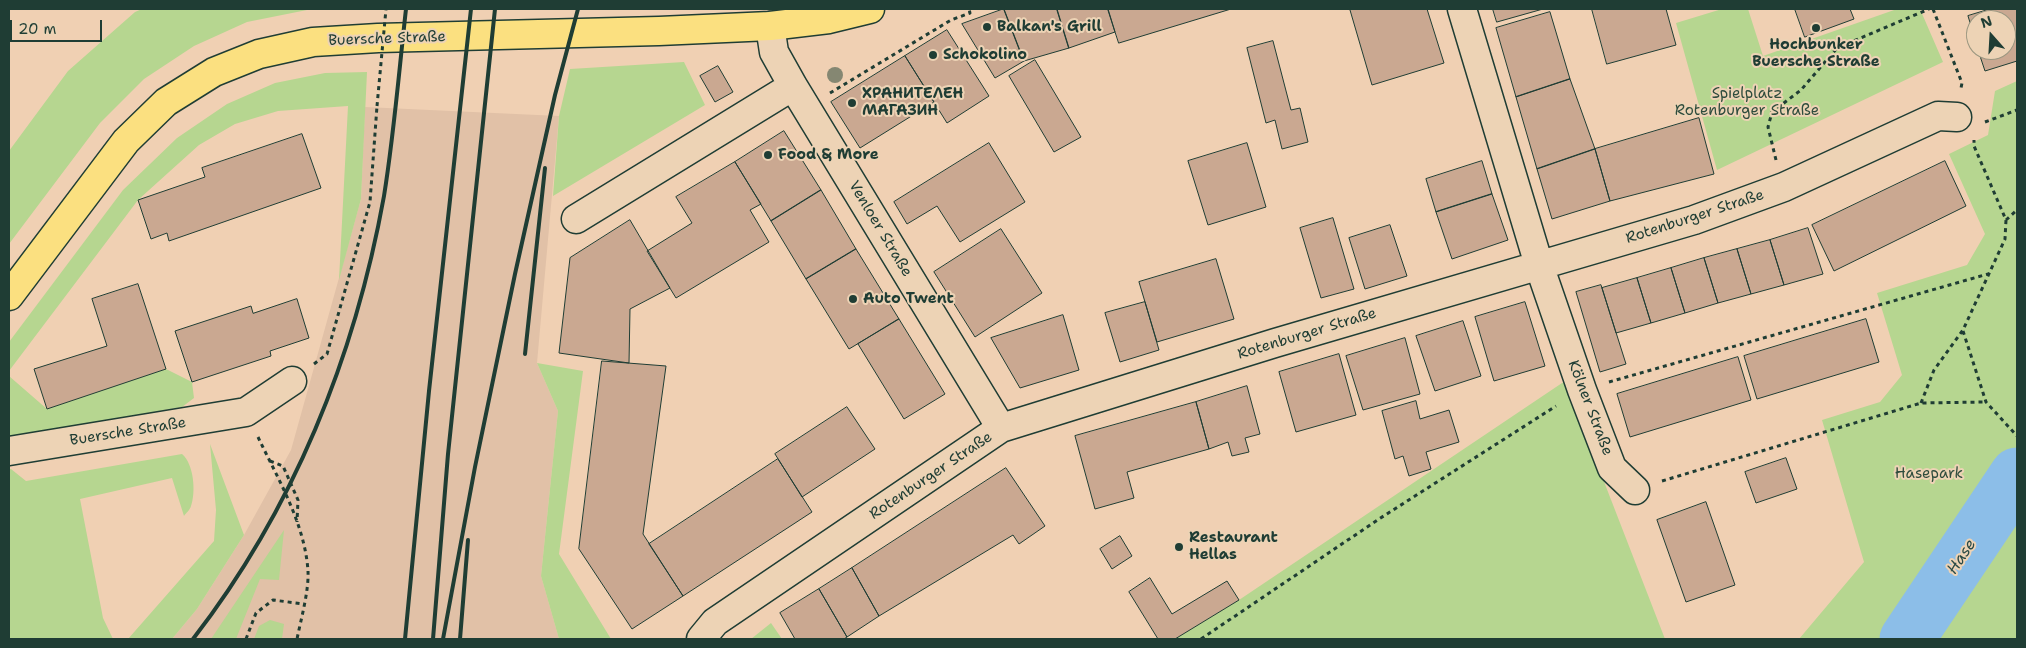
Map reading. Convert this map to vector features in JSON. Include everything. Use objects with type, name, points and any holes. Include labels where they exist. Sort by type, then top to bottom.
[{"type":"main road","name":"Buersche Straße","points":[[9,296],[126,141],[166,102],[214,72],[259,54],[313,42],[369,38],[659,31],[770,26],[829,19],[870,9]]},
{"type":"street","name":"Kölner Straße","points":[[1462,9],[1539,265],[1582,390],[1612,468],[1635,490]]},
{"type":"street","name":"Venloer Straße","points":[[770,26],[774,52],[799,96],[1001,428]]},
{"type":"street","points":[[576,219],[799,96]]},
{"type":"street","name":"Rotenburger Straße","points":[[701,639],[715,622],[1001,428],[1274,343],[1694,220],[1784,187],[1938,116],[1966,127]]},
{"type":"street","points":[[246,412],[292,381]]},
{"type":"street","name":"Buersche Straße","points":[[9,452],[246,412]]},
{"type":"path","points":[[292,381],[327,354],[370,202],[386,9]]},
{"type":"path","points":[[799,96],[951,20],[970,13],[969,9]]},
{"type":"path","points":[[1784,187],[1771,145],[1768,127],[1772,112],[1801,90],[1836,48],[1929,9]]},
{"type":"path","points":[[1921,403],[1934,370],[1963,330],[2005,239],[2006,220],[1966,127],[1962,83],[1934,9]]},
{"type":"path","points":[[2006,220],[2017,210]]},
{"type":"path","points":[[1202,639],[1379,519],[1582,390],[1988,274]]},
{"type":"path","points":[[1963,330],[1986,402],[2016,435]]},
{"type":"path","points":[[1635,490],[1921,403],[1986,402]]},
{"type":"path","points":[[246,412],[297,524],[308,571],[297,639]]},
{"type":"path","points":[[269,460],[283,466],[298,500],[297,524]]},
{"type":"path","points":[[246,639],[256,613],[273,600],[304,604]]},
{"type":"shaded area","points":[[365,107],[559,116],[537,363],[558,411],[541,576],[559,639],[172,639],[197,609],[244,535],[291,450],[361,199]]},
{"type":"green space","points":[[142,9],[312,9],[247,22],[194,46],[144,79],[100,123],[9,244],[9,151],[68,71],[135,12]]},
{"type":"green space","name":"Spielplatz Rotenburger Straße","points":[[1722,9],[1748,9],[1763,56],[1897,9],[1920,9],[1943,62],[1717,170],[1676,23]]},
{"type":"green space","points":[[684,62],[705,105],[553,196],[559,116],[570,69]]},
{"type":"green space","points":[[367,72],[361,199],[339,280],[348,106],[278,111],[235,124],[199,145],[138,200],[9,371],[9,342],[123,190],[177,138],[227,104],[275,83],[325,73]]},
{"type":"green space","name":"Hasepark","points":[[2017,81],[2017,639],[1799,639],[1864,562],[1822,420],[1880,402],[1902,375],[1877,293],[1967,265],[1985,234],[1949,154],[1988,135],[1995,91]]},
{"type":"green space","points":[[537,363],[583,371],[559,554],[611,639],[559,639],[541,576],[558,411]]},
{"type":"green space","points":[[166,369],[192,382],[194,398],[182,407],[9,437],[9,376],[47,409]]},
{"type":"green space","points":[[1565,381],[1665,639],[1175,639],[1239,600]]},
{"type":"green space","points":[[210,444],[244,535],[197,609],[172,639],[128,639],[214,541],[216,510]]},
{"type":"green space","points":[[182,454],[189,464],[194,486],[191,506],[184,516],[172,478],[80,499],[103,618],[113,639],[9,639],[9,469],[26,481]]},
{"type":"green space","points":[[284,530],[279,580],[260,579],[236,639],[211,639]]},
{"type":"green space","points":[[270,620],[284,624],[282,639],[254,639],[259,626]]},
{"type":"green space","points":[[771,623],[782,639],[751,639]]},
{"type":"building","points":[[1004,9],[1057,9],[1069,48],[1024,61]]},
{"type":"building","points":[[1004,9],[1024,61],[995,78],[962,24]]},
{"type":"building","points":[[1057,9],[1108,9],[1115,32],[1069,48]]},
{"type":"building","points":[[1108,9],[1231,9],[1119,43]]},
{"type":"building","points":[[1427,9],[1444,63],[1372,85],[1350,10]]},
{"type":"building","points":[[1493,9],[1543,9],[1497,22]]},
{"type":"building","points":[[1592,9],[1666,9],[1676,45],[1607,64]]},
{"type":"building","name":"Hochbunker Buersche Straße","points":[[1795,9],[1850,9],[1854,19],[1805,37]]},
{"type":"building","points":[[2017,9],[2017,61],[1985,71],[1981,60],[2016,60],[2016,10],[1987,10]]},
{"type":"building","points":[[1550,12],[1570,79],[1516,97],[1496,28]]},
{"type":"building","points":[[947,30],[989,96],[947,123],[905,56]]},
{"type":"building","points":[[1273,41],[1291,110],[1300,108],[1308,142],[1282,149],[1275,120],[1266,123],[1247,48]]},
{"type":"building","points":[[905,56],[934,102],[860,148],[831,102]]},
{"type":"building","points":[[1035,60],[1081,137],[1054,152],[1009,76]]},
{"type":"building","points":[[718,66],[733,92],[715,102],[700,76]]},
{"type":"building","points":[[1570,79],[1595,149],[1537,169],[1516,97]]},
{"type":"building","points":[[1699,118],[1714,174],[1610,201],[1595,149]]},
{"type":"building","points":[[784,131],[821,190],[771,221],[735,162]]},
{"type":"building","points":[[302,134],[321,188],[169,241],[167,233],[151,239],[138,200],[205,177],[202,168]]},
{"type":"building","points":[[989,143],[1025,202],[960,242],[937,206],[907,224],[894,202]]},
{"type":"building","points":[[1247,143],[1266,207],[1208,225],[1188,161]]},
{"type":"building","points":[[1595,149],[1610,201],[1552,219],[1537,169]]},
{"type":"building","points":[[1482,161],[1492,194],[1436,212],[1426,179]]},
{"type":"building","points":[[1945,161],[1966,206],[1834,271],[1812,225]]},
{"type":"building","points":[[735,162],[761,204],[750,210],[769,242],[676,298],[647,251],[692,223],[676,197]]},
{"type":"building","points":[[821,190],[856,249],[806,279],[771,221]]},
{"type":"building","points":[[1492,194],[1508,240],[1452,259],[1436,212]]},
{"type":"building","points":[[1333,218],[1354,289],[1321,298],[1300,228]]},
{"type":"building","points":[[630,220],[670,288],[630,309],[629,363],[559,353],[570,258]]},
{"type":"building","points":[[1390,225],[1407,276],[1365,289],[1349,238]]},
{"type":"building","points":[[1808,228],[1823,274],[1784,285],[1770,240]]},
{"type":"building","points":[[1001,229],[1042,293],[975,337],[934,272]]},
{"type":"building","points":[[1770,240],[1784,285],[1751,294],[1737,249]]},
{"type":"building","name":"Auto Twent","points":[[856,249],[899,319],[849,349],[806,279]]},
{"type":"building","points":[[1737,249],[1751,294],[1718,303],[1704,258]]},
{"type":"building","points":[[1704,258],[1718,303],[1685,313],[1671,268]]},
{"type":"building","points":[[1216,259],[1234,319],[1157,342],[1139,282]]},
{"type":"building","points":[[1671,268],[1685,313],[1651,323],[1637,278]]},
{"type":"building","points":[[1637,278],[1651,323],[1616,333],[1602,288]]},
{"type":"building","points":[[138,284],[166,369],[47,409],[34,369],[107,346],[92,299]]},
{"type":"building","points":[[1601,285],[1626,364],[1600,372],[1576,292]]},
{"type":"building","points":[[297,299],[309,338],[270,351],[271,356],[192,382],[175,331],[251,306],[253,313]]},
{"type":"building","points":[[1145,302],[1159,350],[1120,362],[1105,313]]},
{"type":"building","points":[[1525,302],[1545,366],[1494,381],[1475,317]]},
{"type":"building","points":[[1063,315],[1079,370],[1020,388],[991,338]]},
{"type":"building","points":[[899,319],[945,394],[904,419],[858,344]]},
{"type":"building","points":[[1866,319],[1879,362],[1757,399],[1744,356]]},
{"type":"building","points":[[1463,321],[1481,376],[1435,391],[1416,336]]},
{"type":"building","points":[[1405,338],[1420,394],[1363,410],[1346,356]]},
{"type":"building","points":[[1339,354],[1356,415],[1296,432],[1279,372]]},
{"type":"building","points":[[1738,357],[1751,400],[1630,437],[1617,394]]},
{"type":"building","points":[[602,361],[666,366],[643,534],[683,596],[632,629],[579,549]]},
{"type":"building","points":[[1247,386],[1260,434],[1245,438],[1249,452],[1232,456],[1228,442],[1209,449],[1196,402]]},
{"type":"building","points":[[1416,401],[1420,419],[1449,410],[1459,442],[1426,452],[1431,469],[1409,476],[1403,456],[1395,459],[1382,411]]},
{"type":"building","points":[[1196,402],[1209,449],[1127,472],[1134,498],[1095,509],[1075,436]]},
{"type":"building","points":[[847,407],[875,449],[802,497],[775,454]]},
{"type":"building","points":[[1786,458],[1797,489],[1756,503],[1745,472]]},
{"type":"building","points":[[778,459],[812,512],[683,596],[649,544]]},
{"type":"building","points":[[1006,468],[1045,526],[1019,544],[1013,535],[879,616],[852,568]]},
{"type":"building","points":[[1706,502],[1735,585],[1686,602],[1657,520]]},
{"type":"building","points":[[1120,536],[1132,556],[1112,569],[1100,549]]},
{"type":"building","points":[[852,568],[879,616],[847,637],[819,589]]},
{"type":"building","points":[[1150,578],[1172,614],[1227,581],[1239,600],[1175,639],[1158,639],[1129,592]]},
{"type":"building","points":[[819,589],[847,637],[844,639],[795,639],[780,613]]},
{"type":"waterway","name":"Hase","points":[[1907,639],[2017,475]]},
{"type":"railway","points":[[193,639],[229,590],[261,538],[290,485],[315,430],[337,373],[356,315],[372,256],[384,196],[394,126],[406,9]]},
{"type":"railway","points":[[405,639],[429,391],[471,9]]},
{"type":"railway","points":[[433,639],[448,454],[495,9]]},
{"type":"railway","points":[[443,639],[475,467],[515,274],[555,95],[578,9]]},
{"type":"railway","points":[[525,354],[545,168]]},
{"type":"railway","points":[[460,639],[468,540]]},
{"type":"place","name":"Balkan's Grill","points":[[987,27]]},
{"type":"place","name":"Hochbunker Buersche Straße","points":[[1816,28]]},
{"type":"place","name":"Schokolino","points":[[933,55]]},
{"type":"place","name":"ХРАНИТЕЛЕН МАГАЗИН","points":[[852,103]]},
{"type":"place","name":"Food & More","points":[[768,155]]},
{"type":"place","name":"Auto Twent","points":[[853,299]]},
{"type":"place","name":"Restaurant Hellas","points":[[1179,547]]}]
